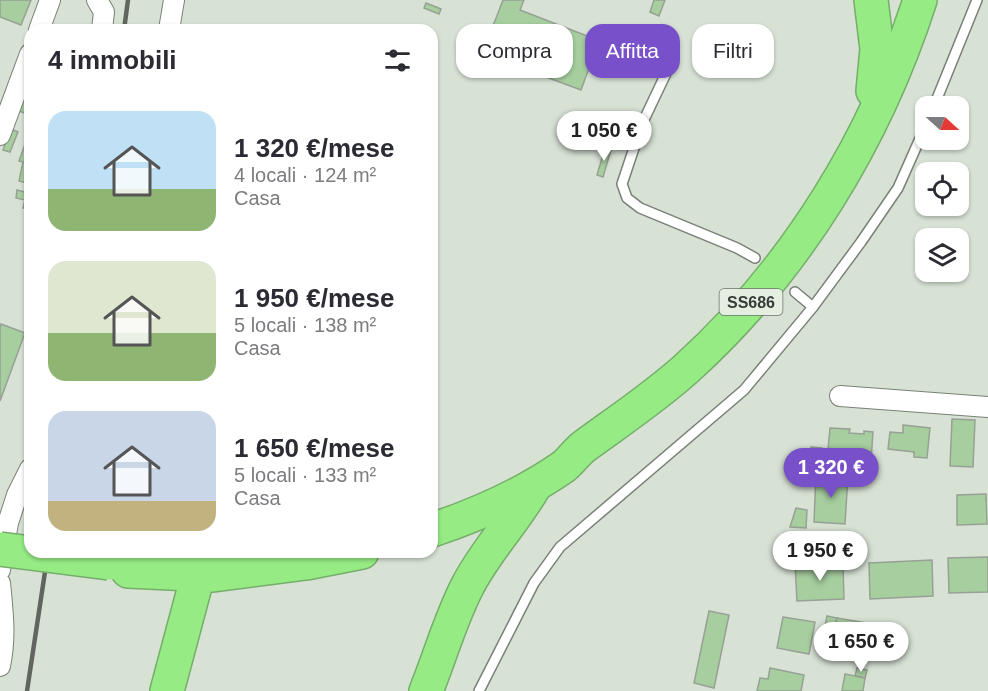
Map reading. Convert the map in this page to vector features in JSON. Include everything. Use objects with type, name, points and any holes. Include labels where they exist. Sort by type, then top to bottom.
[{"type":"highway","points":[[872,0],[877,49],[873,77],[874,117]]},
{"type":"highway","name":"SS686","points":[[438,523],[502,501],[565,466],[583,447],[648,401],[686,369],[728,328],[800,242],[836,187],[874,117],[920,4]]},
{"type":"highway","name":"SS686","points":[[438,521],[502,481],[558,453],[583,447]]},
{"type":"highway","name":"SS686","points":[[426,691],[467,587],[486,554],[522,508],[536,483]]},
{"type":"highway","name":"SS686","points":[[438,526],[459,543],[467,561],[467,587]]},
{"type":"highway","points":[[0,549],[24,553]]},
{"type":"highway","points":[[60,558],[198,576],[267,569],[329,558]]},
{"type":"highway","points":[[119,567],[128,558]]},
{"type":"highway","points":[[167,691],[184,621],[198,576],[229,558]]},
{"type":"highway","points":[[119,567],[167,589],[174,597],[184,621]]},
{"type":"street","points":[[41,24],[50,0]]},
{"type":"street","points":[[97,0],[104,12],[103,24]]},
{"type":"street","points":[[170,24],[174,0]]},
{"type":"street","points":[[0,135],[24,70]]},
{"type":"street","points":[[840,396],[988,407]]},
{"type":"street","points":[[0,570],[8,523],[24,481]]},
{"type":"street","points":[[0,583],[5,639],[0,666]]},
{"type":"lane","points":[[938,96],[977,0]]},
{"type":"lane","points":[[664,78],[642,124],[622,184],[623,191],[627,198],[640,208],[737,248],[754,258]]},
{"type":"lane","points":[[479,691],[534,583],[560,547],[744,390],[813,307],[861,242],[898,188],[915,150]]},
{"type":"lane","points":[[795,292],[813,307]]},
{"type":"building","points":[[0,0],[31,0],[21,25],[0,17]]},
{"type":"building","points":[[503,0],[524,0],[520,10],[556,24],[494,24]]},
{"type":"building","points":[[654,0],[665,0],[659,16],[650,12]]},
{"type":"building","points":[[426,3],[441,9],[439,14],[424,8]]},
{"type":"building","points":[[573,31],[585,35],[585,78],[581,90],[549,78],[573,78]]},
{"type":"building","points":[[22,97],[24,98],[24,113],[17,110]]},
{"type":"building","points":[[615,118],[620,120],[612,146],[606,144]]},
{"type":"building","points":[[11,129],[18,132],[10,152],[3,150]]},
{"type":"building","points":[[24,147],[24,182],[19,181],[23,162],[19,161]]},
{"type":"building","points":[[605,148],[611,150],[603,177],[597,175]]},
{"type":"building","points":[[17,190],[24,192],[24,200],[16,198]]},
{"type":"building","points":[[1,324],[24,333],[24,336],[0,401]]},
{"type":"building","points":[[952,419],[975,420],[973,467],[950,466]]},
{"type":"building","points":[[903,425],[930,428],[927,458],[914,457],[914,452],[888,449],[890,432],[903,433]]},
{"type":"building","points":[[830,428],[850,429],[849,433],[873,432],[871,461],[860,460],[860,456],[840,455],[841,450],[828,450]]},
{"type":"building","points":[[811,447],[822,448],[821,463],[805,462]]},
{"type":"building","points":[[816,474],[848,476],[845,524],[814,522]]},
{"type":"building","points":[[986,494],[987,524],[957,525],[957,495]]},
{"type":"building","points":[[796,508],[807,510],[806,528],[790,527]]},
{"type":"building","points":[[988,557],[988,592],[949,593],[948,558]]},
{"type":"building","points":[[932,560],[933,596],[870,599],[869,563]]},
{"type":"building","points":[[843,564],[844,599],[797,601],[795,565]]},
{"type":"building","points":[[709,611],[729,615],[714,688],[694,683]]},
{"type":"building","points":[[827,616],[837,618],[833,638],[823,636]]},
{"type":"building","points":[[783,617],[815,622],[809,654],[777,648]]},
{"type":"building","points":[[837,618],[867,623],[860,655],[833,650]]},
{"type":"building","points":[[770,668],[804,675],[801,691],[757,691],[760,678],[768,679]]},
{"type":"building","points":[[857,668],[867,670],[865,678],[855,676]]},
{"type":"building","points":[[845,674],[865,678],[863,691],[842,691]]},
{"type":"railway","points":[[125,24],[128,0]]},
{"type":"railway","points":[[27,691],[47,558]]}]
